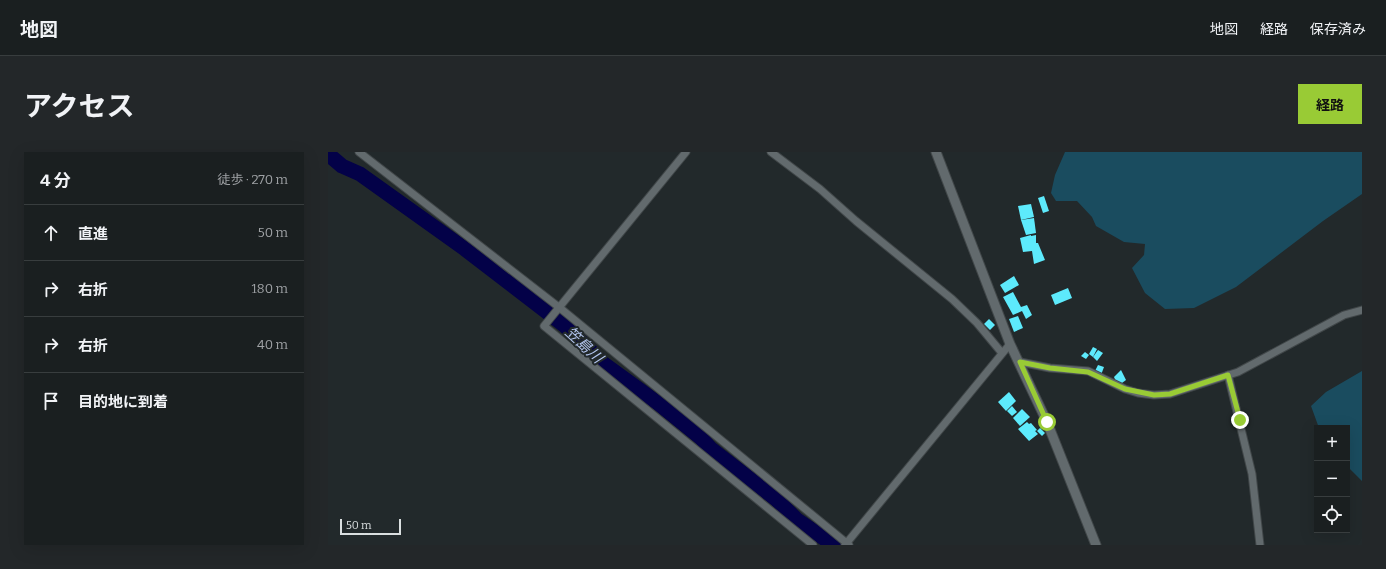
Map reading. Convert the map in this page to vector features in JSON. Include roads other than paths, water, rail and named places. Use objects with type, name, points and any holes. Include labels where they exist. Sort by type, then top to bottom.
[{"type":"street","points":[[359,152],[560,308],[847,544],[1010,344]]},
{"type":"street","points":[[686,152],[544,326],[813,545]]},
{"type":"street","points":[[771,152],[820,189],[856,221],[952,299],[977,323],[1002,353]]},
{"type":"street","points":[[936,152],[1010,344],[1020,362],[1047,422],[1096,545]]},
{"type":"street","points":[[1020,362],[1050,368],[1088,372],[1125,389],[1154,395],[1170,394],[1238,372],[1344,315],[1362,310]]},
{"type":"street","points":[[1228,375],[1252,474],[1260,545]]},
{"type":"waterway","name":"笠島川","points":[[328,154],[342,166],[360,174],[465,249],[564,325],[604,364],[659,404],[701,438],[711,449],[776,499],[797,520],[834,545]]}]
